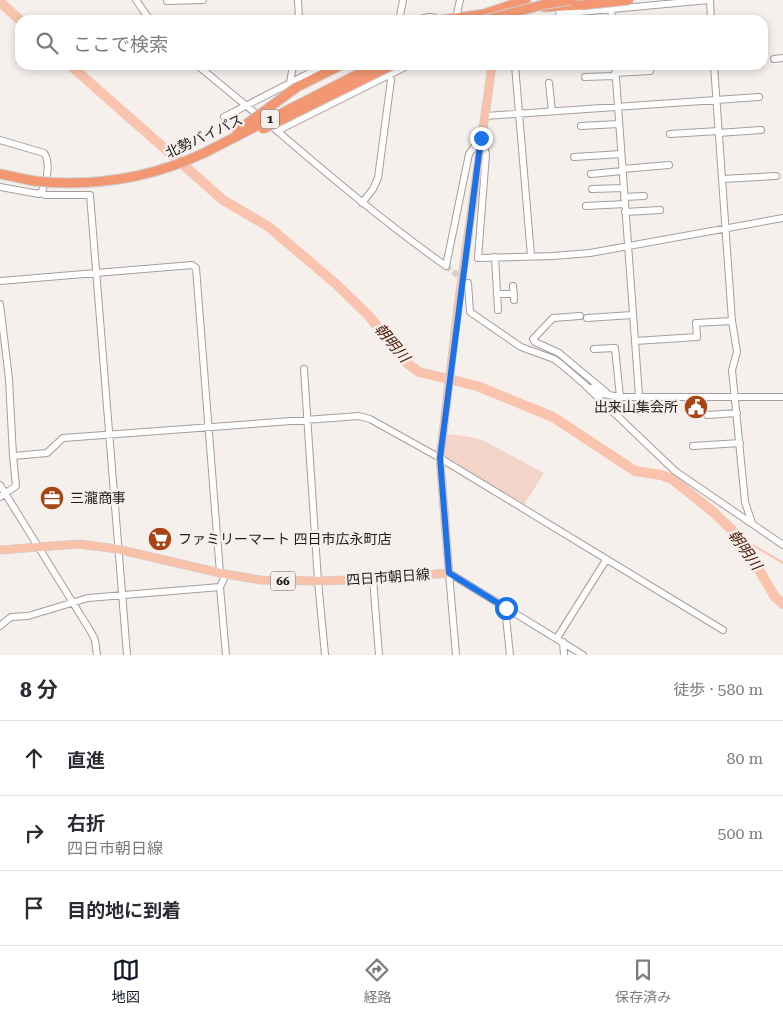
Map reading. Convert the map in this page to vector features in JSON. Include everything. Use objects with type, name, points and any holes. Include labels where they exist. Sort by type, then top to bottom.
[{"type":"highway","points":[[498,13],[526,0]]},
{"type":"highway","points":[[503,15],[546,4],[571,0]]},
{"type":"highway","points":[[477,15],[530,9],[558,9],[629,0]]},
{"type":"highway","name":"1","points":[[192,159],[230,135],[297,87],[331,70]]},
{"type":"highway","name":"北勢バイパス","points":[[0,174],[34,181],[64,184],[96,183],[161,170],[192,159],[366,70]]},
{"type":"highway","name":"1","points":[[161,170],[193,161],[225,148],[389,70]]},
{"type":"main road","name":"四日市朝日線","points":[[0,550],[79,544],[117,549],[223,574],[260,580],[318,582],[449,573],[441,455],[458,307],[491,70]]},
{"type":"street","points":[[136,0],[146,15]]},
{"type":"street","points":[[167,1],[203,0]]},
{"type":"street","points":[[298,0],[298,15]]},
{"type":"street","points":[[400,15],[403,0]]},
{"type":"street","points":[[457,15],[460,0]]},
{"type":"street","points":[[610,0],[612,15]]},
{"type":"street","points":[[558,15],[558,9],[569,13],[709,0],[710,15]]},
{"type":"street","points":[[774,59],[783,58]]},
{"type":"street","points":[[203,70],[362,203],[446,266],[469,154],[481,138]]},
{"type":"street","points":[[290,83],[291,70]]},
{"type":"street","points":[[224,117],[315,70]]},
{"type":"street","points":[[277,131],[389,70]]},
{"type":"street","points":[[362,203],[373,189],[378,178],[391,70]]},
{"type":"street","points":[[515,70],[531,256]]},
{"type":"street","points":[[614,70],[639,396]]},
{"type":"street","points":[[714,70],[732,321],[737,352],[732,370],[734,397],[745,502],[752,523]]},
{"type":"street","points":[[585,77],[650,72]]},
{"type":"street","points":[[550,83],[552,111]]},
{"type":"street","points":[[484,116],[759,97]]},
{"type":"street","points":[[581,126],[618,124]]},
{"type":"street","points":[[670,134],[761,130]]},
{"type":"street","points":[[481,138],[486,154],[478,258],[579,254],[783,218]]},
{"type":"street","points":[[0,140],[46,155],[48,164],[41,192]]},
{"type":"street","points":[[574,157],[621,154]]},
{"type":"street","points":[[591,174],[669,165]]},
{"type":"street","points":[[722,180],[776,176]]},
{"type":"street","points":[[0,187],[34,194],[41,192],[45,195],[90,195],[127,655]]},
{"type":"street","points":[[592,189],[623,188]]},
{"type":"street","points":[[586,206],[624,201],[644,196]]},
{"type":"street","points":[[625,212],[660,210]]},
{"type":"street","points":[[494,257],[498,310]]},
{"type":"street","points":[[0,281],[192,264],[196,268],[208,428],[223,574],[220,587],[226,655]]},
{"type":"street","points":[[468,283],[470,312],[521,347],[554,359],[584,384],[676,471],[783,545]]},
{"type":"street","points":[[497,294],[514,297],[513,286]]},
{"type":"street","points":[[0,304],[9,379],[16,486],[3,495]]},
{"type":"street","points":[[611,396],[559,353],[535,342],[533,339],[553,318],[632,315]]},
{"type":"street","points":[[635,341],[697,337],[696,324],[732,321]]},
{"type":"street","points":[[594,349],[615,348],[620,396]]},
{"type":"street","points":[[304,369],[318,582],[325,655]]},
{"type":"street","points":[[584,384],[611,396],[783,397]]},
{"type":"street","points":[[707,414],[737,413]]},
{"type":"street","points":[[13,456],[48,453],[62,438],[359,416],[370,419],[441,455],[606,560],[723,630]]},
{"type":"street","points":[[693,446],[740,443]]},
{"type":"street","points":[[0,485],[3,495],[18,512],[95,640],[97,655]]},
{"type":"street","points":[[557,638],[606,560]]},
{"type":"street","points":[[449,573],[583,655]]},
{"type":"street","points":[[449,573],[456,655]]},
{"type":"street","points":[[373,579],[379,655]]},
{"type":"street","points":[[0,626],[11,617],[28,616],[88,598],[220,587]]},
{"type":"street","points":[[506,608],[510,655]]},
{"type":"street","points":[[563,642],[564,655]]},
{"type":"shaded area","points":[[447,434],[471,437],[484,441],[544,473],[524,505],[444,455]]},
{"type":"waterway","name":"朝明川","points":[[0,2],[15,16]]},
{"type":"waterway","name":"朝明川","points":[[76,70],[223,200],[269,227],[336,284],[368,315],[407,363],[419,372],[477,386],[553,417],[635,471],[661,475],[672,479],[731,529],[745,546],[775,597],[783,604]]},
{"type":"waterway","points":[[736,535],[783,563]]},
{"type":"tunnel","points":[[446,266],[465,281]]},
{"type":"place","name":"出来山集会所","points":[[696,407]]},
{"type":"place","name":"三瀧商事","points":[[52,498]]},
{"type":"place","name":"ファミリーマート 四日市広永町店","points":[[160,539]]},
{"type":"route","points":[[481,138],[458,307],[440,468],[449,573],[506,608]]}]
